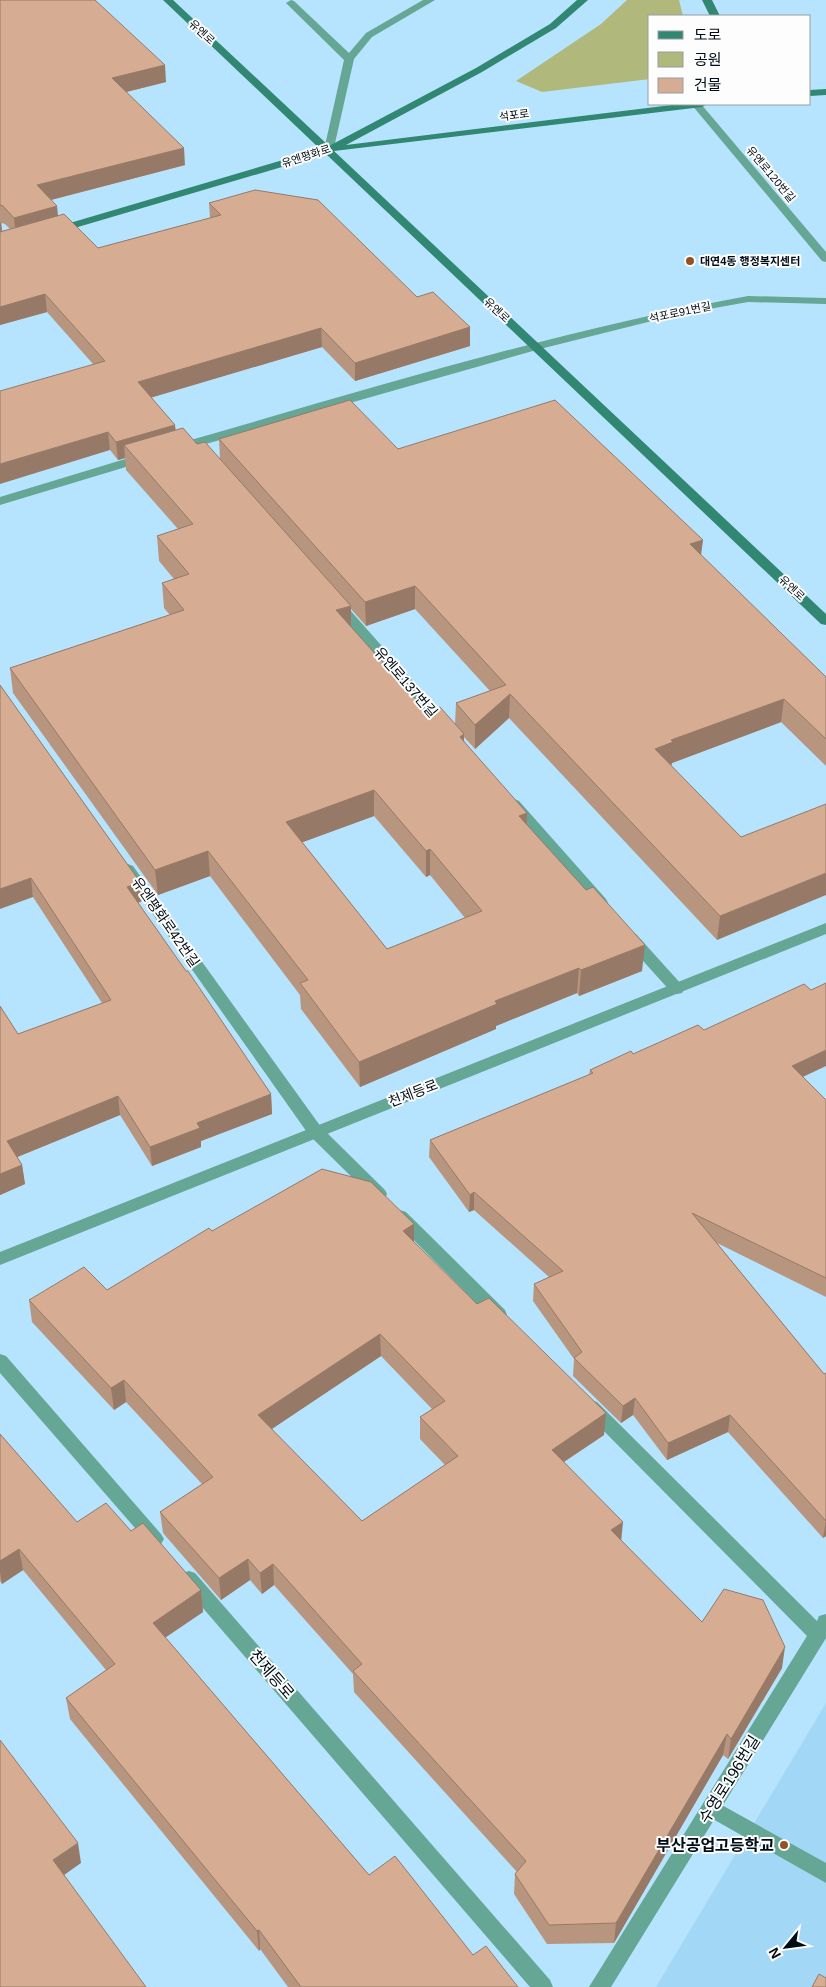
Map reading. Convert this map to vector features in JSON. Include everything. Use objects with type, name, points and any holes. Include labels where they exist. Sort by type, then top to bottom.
[{"type":"main road","name":"유엔로","points":[[168,0],[826,621]]},
{"type":"main road","name":"유엔평화로","points":[[51,231],[329,150],[479,70],[553,26],[582,0]]},
{"type":"main road","points":[[708,0],[715,15]]},
{"type":"main road","points":[[811,93],[826,92]]},
{"type":"main road","name":"석포로","points":[[329,150],[691,105]]},
{"type":"street","points":[[329,150],[349,59],[370,35],[430,0]]},
{"type":"street","points":[[291,3],[349,59]]},
{"type":"street","name":"유엔로120번길","points":[[700,105],[826,259]]},
{"type":"street","name":"석포로91번길","points":[[536,346],[676,312],[748,299],[826,302]]},
{"type":"street","points":[[0,501],[163,452],[536,346]]},
{"type":"street","points":[[195,443],[208,458]]},
{"type":"street","name":"유엔로137번길","points":[[327,592],[452,734]]},
{"type":"street","points":[[505,794],[611,914]]},
{"type":"street","name":"유엔평화로42번길","points":[[120,857],[316,1131],[511,1327]]},
{"type":"street","name":"천제등로","points":[[0,1259],[826,928]]},
{"type":"street","points":[[624,929],[677,989]]},
{"type":"street","points":[[0,1361],[164,1550]]},
{"type":"street","points":[[581,1396],[822,1628]]},
{"type":"street","name":"천제등로","points":[[177,1564],[543,1987]]},
{"type":"street","name":"수영로196번길","points":[[599,1987],[822,1628]]},
{"type":"street","points":[[711,1808],[826,1874]]},
{"type":"shaded area","name":"부산공업고등학교","points":[[826,1703],[826,1987],[656,1987]]},
{"type":"green space","points":[[627,0],[679,0],[683,15],[648,15],[648,79],[542,92],[516,81],[601,24]]},
{"type":"building","points":[[0,0],[95,0],[165,65],[112,78],[184,148],[37,185],[57,206],[14,218],[0,205]]},
{"type":"building","points":[[255,190],[318,200],[417,297],[433,292],[470,327],[355,363],[321,328],[138,382],[175,425],[116,442],[108,432],[0,464],[0,391],[105,361],[45,294],[0,307],[0,232],[64,214],[98,248],[221,215],[209,203]]},
{"type":"building","points":[[350,400],[398,449],[555,400],[703,540],[690,544],[826,677],[826,739],[784,699],[671,740],[673,742],[655,749],[741,837],[826,804],[826,873],[720,916],[510,694],[475,725],[456,703],[506,685],[415,586],[365,602],[219,439]]},
{"type":"building","points":[[183,428],[197,444],[205,442],[351,606],[336,610],[427,712],[440,707],[464,734],[460,737],[527,813],[519,816],[586,890],[593,887],[645,945],[581,970],[579,968],[495,1001],[497,1004],[359,1062],[300,983],[308,980],[208,851],[155,870],[10,668],[184,610],[162,583],[189,574],[157,536],[193,524],[124,445]],"holes":[[[374,790],[426,851],[430,849],[482,911],[387,949],[286,822]]]},
{"type":"building","points":[[0,685],[140,882],[127,887],[186,971],[188,971],[271,1094],[197,1123],[200,1128],[150,1147],[118,1096],[7,1141],[22,1165],[0,1174],[0,1006],[18,1034],[111,1000],[31,878],[0,889]]},
{"type":"building","points":[[826,983],[826,1050],[792,1066],[826,1100],[826,1278],[692,1213],[824,1374],[826,1373],[826,1521],[730,1415],[668,1443],[635,1398],[623,1406],[574,1358],[582,1352],[534,1284],[563,1271],[474,1192],[470,1195],[430,1140],[593,1073],[590,1070],[631,1051],[633,1054],[698,1025],[704,1030],[804,984],[811,990]]},
{"type":"building","points":[[322,1169],[371,1182],[414,1224],[403,1231],[477,1304],[489,1298],[606,1413],[552,1450],[623,1522],[611,1530],[702,1622],[724,1589],[763,1600],[785,1647],[731,1739],[727,1734],[616,1923],[549,1925],[515,1874],[526,1861],[353,1671],[362,1664],[273,1564],[260,1573],[248,1559],[219,1578],[160,1512],[213,1477],[124,1380],[111,1388],[29,1300],[84,1267],[107,1290],[209,1228],[212,1231]],"holes":[[[380,1334],[445,1401],[420,1417],[458,1456],[362,1521],[258,1415]]]},
{"type":"building","points":[[0,1434],[77,1522],[106,1503],[131,1531],[143,1523],[201,1590],[153,1623],[369,1875],[395,1856],[473,1955],[486,1946],[518,1987],[301,1987],[259,1930],[257,1931],[66,1698],[115,1664],[19,1549],[0,1561]]},
{"type":"building","points":[[0,1740],[78,1843],[53,1860],[146,1987],[0,1987]]},
{"type":"building","points":[[819,1974],[826,1978],[826,1987],[812,1987]]},
{"type":"place","name":"대연4동 행정복지센터","points":[[690,261]]},
{"type":"place","name":"부산공업고등학교","points":[[784,1845]]}]
